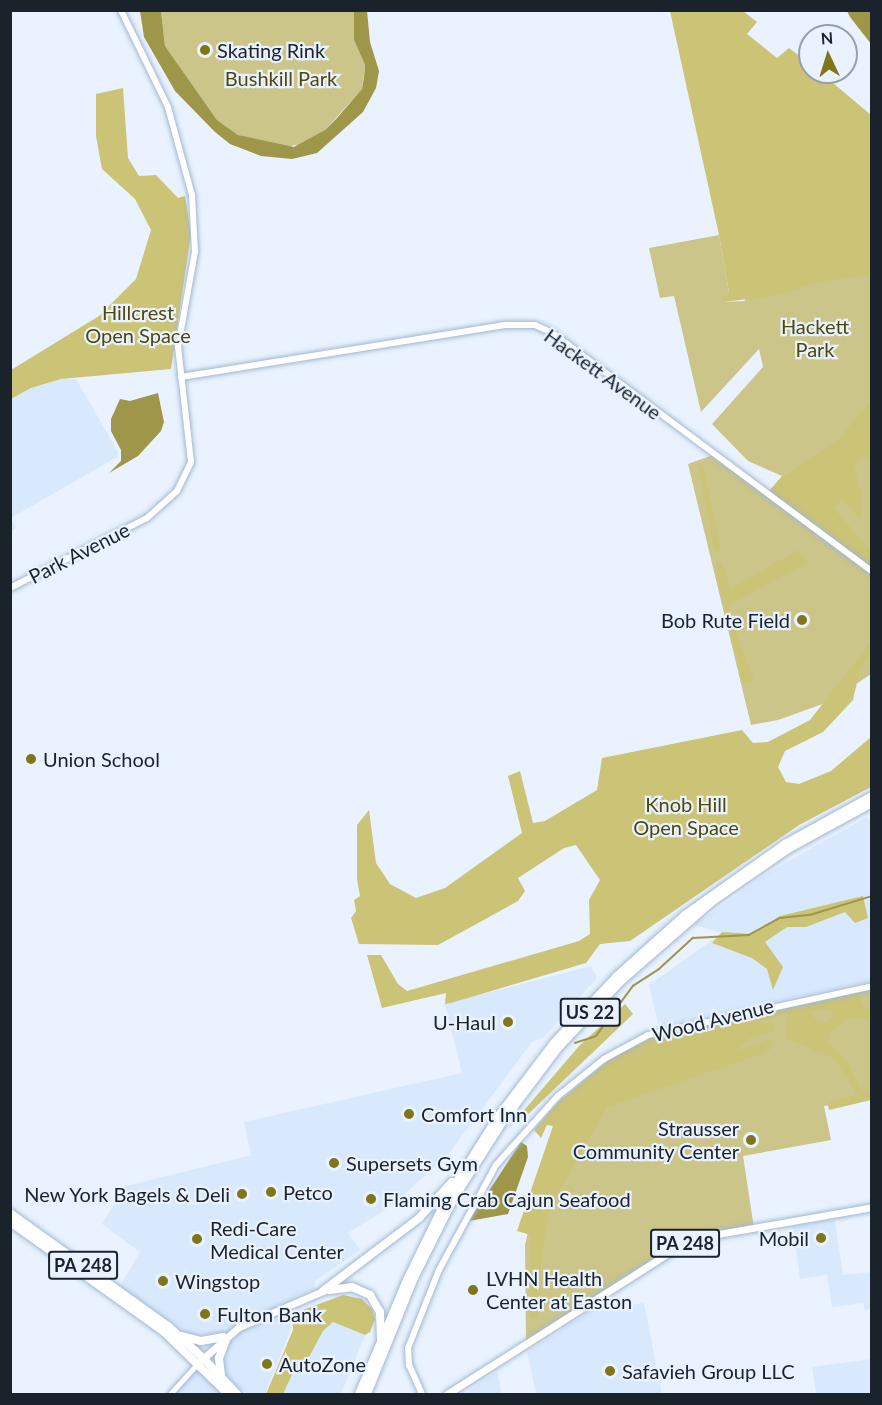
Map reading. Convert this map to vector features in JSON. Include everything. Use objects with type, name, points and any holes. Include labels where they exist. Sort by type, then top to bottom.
[{"type":"highway","name":"US 22","points":[[359,1395],[420,1251],[464,1168],[547,1052],[646,949],[759,860],[872,796]]},
{"type":"highway","name":"US 22","points":[[367,1395],[413,1280],[454,1198],[503,1120],[558,1048],[621,981],[712,901],[788,849],[872,803]]},
{"type":"highway","points":[[323,1291],[419,1218],[464,1168]]},
{"type":"highway","name":"PA 248","points":[[10,1213],[179,1335],[237,1395]]},
{"type":"highway","name":"PA 248","points":[[10,1222],[202,1360],[228,1395]]},
{"type":"highway","points":[[323,1291],[352,1287],[373,1298],[381,1316],[380,1344]]},
{"type":"highway","points":[[179,1335],[201,1341],[225,1339],[219,1358],[223,1379]]},
{"type":"main road","name":"Park Avenue","points":[[10,588],[147,518],[171,500],[190,469],[191,442],[178,342],[195,248],[190,182],[166,102],[122,10]]},
{"type":"main road","name":"Hackett Avenue","points":[[181,376],[507,325],[535,325],[551,332],[872,572]]},
{"type":"main road","name":"Wood Avenue","points":[[422,1395],[409,1365],[408,1348],[439,1270],[496,1165],[558,1096],[610,1055],[648,1035],[872,986]]},
{"type":"main road","name":"PA 248","points":[[447,1395],[679,1246],[713,1235],[872,1207]]},
{"type":"main road","points":[[202,1360],[225,1339],[263,1316],[323,1291]]},
{"type":"main road","points":[[457,1395],[463,1385]]},
{"type":"street","points":[[170,1395],[202,1360]]},
{"type":"shaded area","points":[[140,11],[161,11],[165,46],[217,120],[238,135],[294,147],[325,130],[337,118],[362,89],[364,77],[365,65],[354,40],[354,11],[367,11],[370,42],[379,71],[376,88],[363,112],[317,153],[292,159],[261,156],[230,144],[175,91],[144,37]]},
{"type":"shaded area","points":[[847,11],[871,11],[871,44],[858,24]]},
{"type":"shaded area","points":[[61,379],[76,379],[118,452],[117,457],[11,518],[16,528],[11,531],[10,399],[31,388]]},
{"type":"shaded area","points":[[158,393],[164,422],[161,431],[138,456],[109,473],[121,461],[121,450],[111,431],[111,419],[120,399],[130,401]]},
{"type":"shaded area","points":[[867,817],[871,822],[871,981],[659,1026],[649,985],[722,933],[695,925],[764,875]]},
{"type":"shaded area","points":[[591,966],[597,978],[544,1037],[532,1042],[447,1156],[390,1207],[348,1233],[360,1250],[315,1281],[314,1289],[279,1304],[289,1318],[291,1329],[265,1394],[247,1394],[229,1379],[223,1368],[229,1346],[217,1333],[190,1335],[120,1286],[140,1252],[102,1224],[126,1186],[251,1155],[244,1122],[462,1073],[445,1004]]},
{"type":"shaded area","points":[[521,1142],[527,1146],[528,1157],[508,1214],[469,1221]]},
{"type":"shaded area","points":[[835,1220],[843,1275],[871,1272],[871,1309],[865,1310],[863,1303],[832,1307],[827,1275],[800,1279],[793,1226]]},
{"type":"shaded area","points":[[644,1303],[662,1394],[536,1394],[527,1352],[590,1311]]},
{"type":"shaded area","points":[[333,1322],[365,1335],[341,1394],[283,1394],[296,1366],[301,1371],[323,1331]]},
{"type":"shaded area","points":[[871,1359],[871,1394],[816,1394],[812,1367]]},
{"type":"shaded area","points":[[198,1363],[228,1394],[170,1394]]},
{"type":"shaded area","points":[[497,1372],[502,1394],[467,1394],[474,1386]]},
{"type":"green space","name":"Bushkill Park","points":[[161,11],[354,11],[354,40],[365,65],[362,89],[325,130],[304,144],[284,147],[238,135],[217,120],[165,46]]},
{"type":"green space","points":[[670,11],[743,11],[757,22],[747,34],[777,58],[789,48],[798,55],[798,84],[834,84],[871,115],[871,275],[818,282],[779,295],[724,302],[723,297],[729,293],[719,235]]},
{"type":"green space","name":"Hillcrest Open Space","points":[[123,88],[128,158],[139,176],[156,175],[178,198],[185,196],[191,234],[171,369],[61,379],[31,388],[11,399],[11,370],[99,316],[136,279],[151,230],[135,199],[102,169],[96,136],[96,94]]},
{"type":"green space","name":"Hackett Park","points":[[719,235],[729,293],[724,302],[745,301],[742,290],[871,271],[871,674],[831,701],[778,720],[751,725],[688,464],[713,455],[811,530],[815,525],[795,468],[782,476],[748,461],[712,424],[763,367],[759,349],[701,412],[674,296],[660,298],[649,248]]},
{"type":"green space","points":[[871,401],[871,456],[859,459],[854,468],[862,493],[860,520],[843,500],[833,508],[871,550],[871,567],[769,491],[782,476],[838,440]]},
{"type":"green space","points":[[698,465],[703,465],[721,551],[714,551]]},
{"type":"green space","points":[[798,550],[807,563],[729,605],[730,618],[754,679],[743,684],[715,564],[722,562],[730,589]]},
{"type":"green space","name":"Knob Hill Open Space","points":[[871,642],[871,652],[860,669],[853,700],[823,732],[785,751],[778,767],[786,782],[799,784],[831,771],[871,737],[871,787],[799,825],[630,941],[600,944],[586,963],[451,1003],[445,1004],[446,993],[382,1008],[367,955],[381,955],[398,984],[407,991],[579,941],[590,934],[589,900],[600,880],[576,845],[564,848],[518,878],[525,891],[518,901],[438,945],[359,944],[351,918],[356,911],[354,900],[360,896],[357,879],[357,825],[369,810],[376,863],[390,884],[416,898],[445,888],[522,833],[508,776],[520,771],[533,823],[545,821],[597,790],[602,758],[742,730],[753,743],[768,742],[810,720]]},
{"type":"green space","points":[[863,896],[868,918],[855,923],[845,912],[806,927],[787,927],[765,942],[783,967],[773,990],[767,969],[752,958],[712,943],[722,932],[752,934],[780,916]]},
{"type":"green space","points":[[871,990],[871,1098],[824,1106],[831,1140],[743,1156],[754,1228],[684,1244],[526,1343],[525,1245],[536,1198],[651,1038]]},
{"type":"green space","points":[[857,993],[865,1008],[871,1008],[871,1019],[847,1019],[831,1031],[827,1041],[846,1059],[861,1090],[871,1089],[871,1100],[829,1110],[827,1103],[857,1094],[835,1059],[786,1038],[787,1013],[757,1022],[773,1024],[775,1030],[747,1039],[737,1051],[771,1039],[773,1047],[765,1053],[607,1107],[550,1208],[541,1258],[538,1317],[530,1319],[531,1235],[517,1231],[553,1126],[547,1125],[541,1138],[534,1130],[558,1102],[611,1058],[651,1038]],"holes":[[[828,1009],[835,1015],[825,1023],[815,1019],[811,1012]]]},
{"type":"green space","points":[[625,1004],[633,1014],[522,1120],[520,1115],[579,1046]]},
{"type":"green space","points":[[343,1295],[362,1299],[372,1309],[375,1319],[370,1332],[365,1335],[333,1322],[323,1331],[301,1372],[296,1366],[283,1394],[266,1394],[293,1330],[292,1314]]},
{"type":"waterway","points":[[575,1043],[596,1036],[633,986],[659,969],[693,938],[749,935],[780,918],[810,915],[872,896]]},
{"type":"place","name":"Skating Rink","points":[[205,50]]},
{"type":"place","name":"Bob Rute Field","points":[[802,620]]},
{"type":"place","name":"Union School","points":[[31,759]]},
{"type":"place","name":"U-Haul","points":[[508,1022]]},
{"type":"place","name":"Comfort Inn","points":[[409,1114]]},
{"type":"place","name":"Strausser Community Center","points":[[751,1140]]},
{"type":"place","name":"Supersets Gym","points":[[334,1163]]},
{"type":"place","name":"Petco","points":[[271,1192]]},
{"type":"place","name":"New York Bagels & Deli","points":[[242,1194]]},
{"type":"place","name":"Flaming Crab Cajun Seafood","points":[[371,1199]]},
{"type":"place","name":"Mobil","points":[[821,1238]]},
{"type":"place","name":"Redi-Care Medical Center","points":[[197,1239]]},
{"type":"place","name":"Wingstop","points":[[163,1281]]},
{"type":"place","name":"LVHN Health Center at Easton","points":[[473,1290]]},
{"type":"place","name":"Fulton Bank","points":[[205,1314]]},
{"type":"place","name":"AutoZone","points":[[267,1364]]},
{"type":"place","name":"Safavieh Group LLC","points":[[610,1371]]}]
